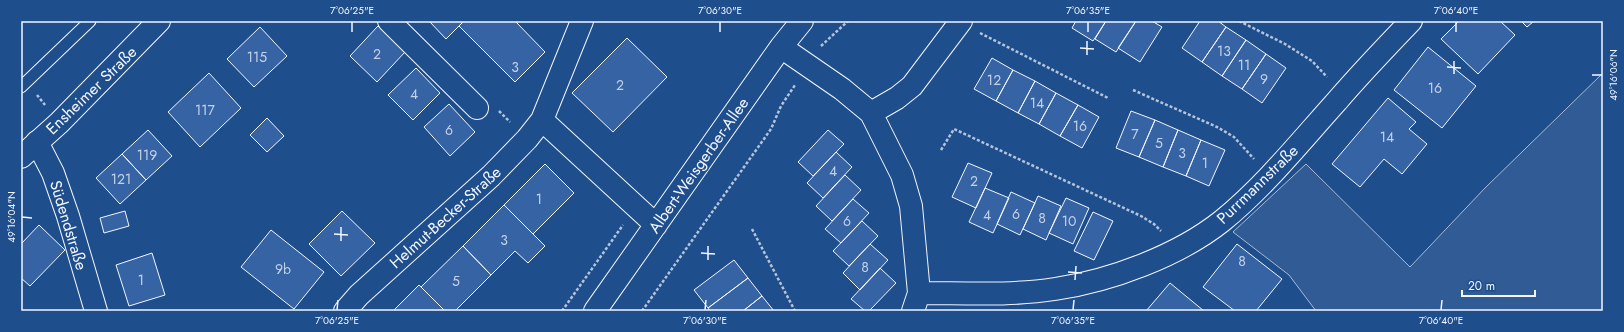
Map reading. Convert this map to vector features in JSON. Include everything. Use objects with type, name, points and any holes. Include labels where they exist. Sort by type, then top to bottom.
[{"type":"street","name":"Ensheimer Straße","points":[[21,157],[59,122],[159,21]]},
{"type":"street","points":[[389,21],[477,108]]},
{"type":"street","name":"Helmut-Becker-Straße","points":[[345,311],[359,295],[491,176],[527,139],[542,120],[582,21]]},
{"type":"street","name":"Albert-Weisgerber-Allee","points":[[595,311],[781,47],[802,21]]},
{"type":"street","name":"Purrmannstraße","points":[[916,302],[1055,289],[1096,280],[1178,250],[1221,222],[1272,174],[1343,93],[1411,21]]},
{"type":"street","points":[[872,113],[897,98],[912,86],[960,22]]},
{"type":"street","points":[[781,47],[842,89],[872,113],[902,175],[911,206],[916,302]]},
{"type":"street","points":[[542,120],[656,225]]},
{"type":"street","name":"Südendstraße","points":[[37,142],[53,173],[96,311]]},
{"type":"lane","points":[[24,84],[90,21]]},
{"type":"path","points":[[642,311],[771,130],[781,106],[807,66],[823,44],[848,21]]},
{"type":"path","points":[[1238,21],[1285,44],[1312,61],[1343,93]]},
{"type":"path","points":[[960,22],[1108,98]]},
{"type":"path","points":[[24,84],[59,122]]},
{"type":"path","points":[[1133,90],[1217,127],[1234,137],[1272,174]]},
{"type":"path","points":[[941,150],[954,129],[1142,216],[1154,224],[1178,250]]},
{"type":"path","points":[[752,229],[795,311]]},
{"type":"shaded area","points":[[1603,73],[1603,311],[1316,311],[1289,275],[1233,232],[1306,164],[1410,267],[1485,188]]},
{"type":"building","points":[[429,21],[464,21],[446,39]]},
{"type":"building","points":[[464,21],[515,21],[545,52],[515,82],[459,26]]},
{"type":"building","points":[[1076,21],[1106,21],[1093,41],[1072,28]]},
{"type":"building","points":[[1106,21],[1136,21],[1116,52],[1095,39]]},
{"type":"building","points":[[1136,21],[1152,21],[1162,27],[1140,62],[1118,48]]},
{"type":"building","points":[[1200,21],[1218,21],[1226,27],[1202,62],[1182,48]]},
{"type":"building","points":[[1459,21],[1500,21],[1515,35],[1478,74],[1441,39]]},
{"type":"building","points":[[1521,21],[1534,21],[1527,27]]},
{"type":"building","points":[[378,26],[405,52],[377,82],[350,56]]},
{"type":"building","points":[[260,27],[287,56],[254,87],[227,59]]},
{"type":"building","points":[[1226,27],[1246,40],[1222,76],[1202,62]]},
{"type":"building","points":[[627,38],[667,77],[613,132],[572,93]]},
{"type":"building","points":[[1246,40],[1266,54],[1242,89],[1222,76]]},
{"type":"building","points":[[1428,47],[1476,86],[1442,128],[1394,90]]},
{"type":"building","points":[[1266,54],[1286,68],[1262,103],[1242,89]]},
{"type":"building","points":[[992,58],[1013,70],[996,101],[974,89]]},
{"type":"building","points":[[416,68],[440,93],[413,120],[388,95]]},
{"type":"building","points":[[1013,70],[1035,81],[1018,113],[996,101]]},
{"type":"building","points":[[209,73],[241,108],[200,147],[168,112]]},
{"type":"building","points":[[1035,81],[1056,93],[1039,124],[1018,113]]},
{"type":"building","points":[[1056,93],[1078,105],[1060,136],[1039,124]]},
{"type":"building","points":[[1388,98],[1416,122],[1409,129],[1427,144],[1402,174],[1384,159],[1360,187],[1332,164]]},
{"type":"building","points":[[449,104],[475,132],[450,156],[424,127]]},
{"type":"building","points":[[1078,105],[1099,117],[1082,148],[1060,136]]},
{"type":"building","points":[[1131,111],[1155,120],[1139,157],[1116,148]]},
{"type":"building","points":[[267,118],[284,136],[267,152],[250,135]]},
{"type":"building","points":[[1155,120],[1178,130],[1163,167],[1139,157]]},
{"type":"building","points":[[148,130],[172,156],[146,180],[122,154]]},
{"type":"building","points":[[828,130],[844,144],[813,176],[798,162]]},
{"type":"building","points":[[1178,130],[1201,140],[1186,176],[1163,167]]},
{"type":"building","points":[[1201,140],[1225,150],[1209,186],[1186,176]]},
{"type":"building","points":[[836,152],[852,167],[823,198],[807,183]]},
{"type":"building","points":[[122,154],[146,180],[120,204],[96,178]]},
{"type":"building","points":[[968,163],[992,173],[976,208],[952,197]]},
{"type":"building","points":[[545,164],[574,193],[533,234],[504,205]]},
{"type":"building","points":[[845,175],[861,190],[832,221],[816,206]]},
{"type":"building","points":[[985,188],[1009,198],[993,233],[969,222]]},
{"type":"building","points":[[1011,192],[1035,203],[1020,235],[997,224]]},
{"type":"building","points":[[1038,196],[1061,206],[1046,240],[1023,229]]},
{"type":"building","points":[[1066,198],[1089,208],[1073,244],[1049,233]]},
{"type":"building","points":[[853,199],[869,213],[841,243],[825,229]]},
{"type":"building","points":[[504,205],[545,246],[528,263],[515,251],[491,275],[463,246]]},
{"type":"building","points":[[125,211],[129,226],[104,233],[100,218]]},
{"type":"building","points":[[342,211],[375,243],[341,276],[309,244]]},
{"type":"building","points":[[1093,212],[1113,221],[1094,260],[1074,251]]},
{"type":"building","points":[[862,221],[878,236],[849,266],[833,251]]},
{"type":"building","points":[[39,225],[65,250],[30,286],[21,278],[21,244]]},
{"type":"building","points":[[271,230],[324,272],[294,309],[241,267]]},
{"type":"building","points":[[870,244],[888,260],[860,290],[843,273]]},
{"type":"building","points":[[1237,244],[1282,279],[1256,311],[1235,311],[1203,287]]},
{"type":"building","points":[[463,246],[491,275],[455,311],[445,311],[421,287]]},
{"type":"building","points":[[152,253],[165,295],[129,306],[116,265]]},
{"type":"building","points":[[734,260],[748,278],[708,308],[694,290]]},
{"type":"building","points":[[880,268],[896,283],[869,311],[865,311],[851,299]]},
{"type":"building","points":[[748,278],[762,296],[743,311],[710,311],[708,308]]},
{"type":"building","points":[[1170,283],[1204,311],[1146,311]]},
{"type":"building","points":[[419,285],[445,311],[393,311]]},
{"type":"building","points":[[762,296],[774,311],[743,311]]}]
